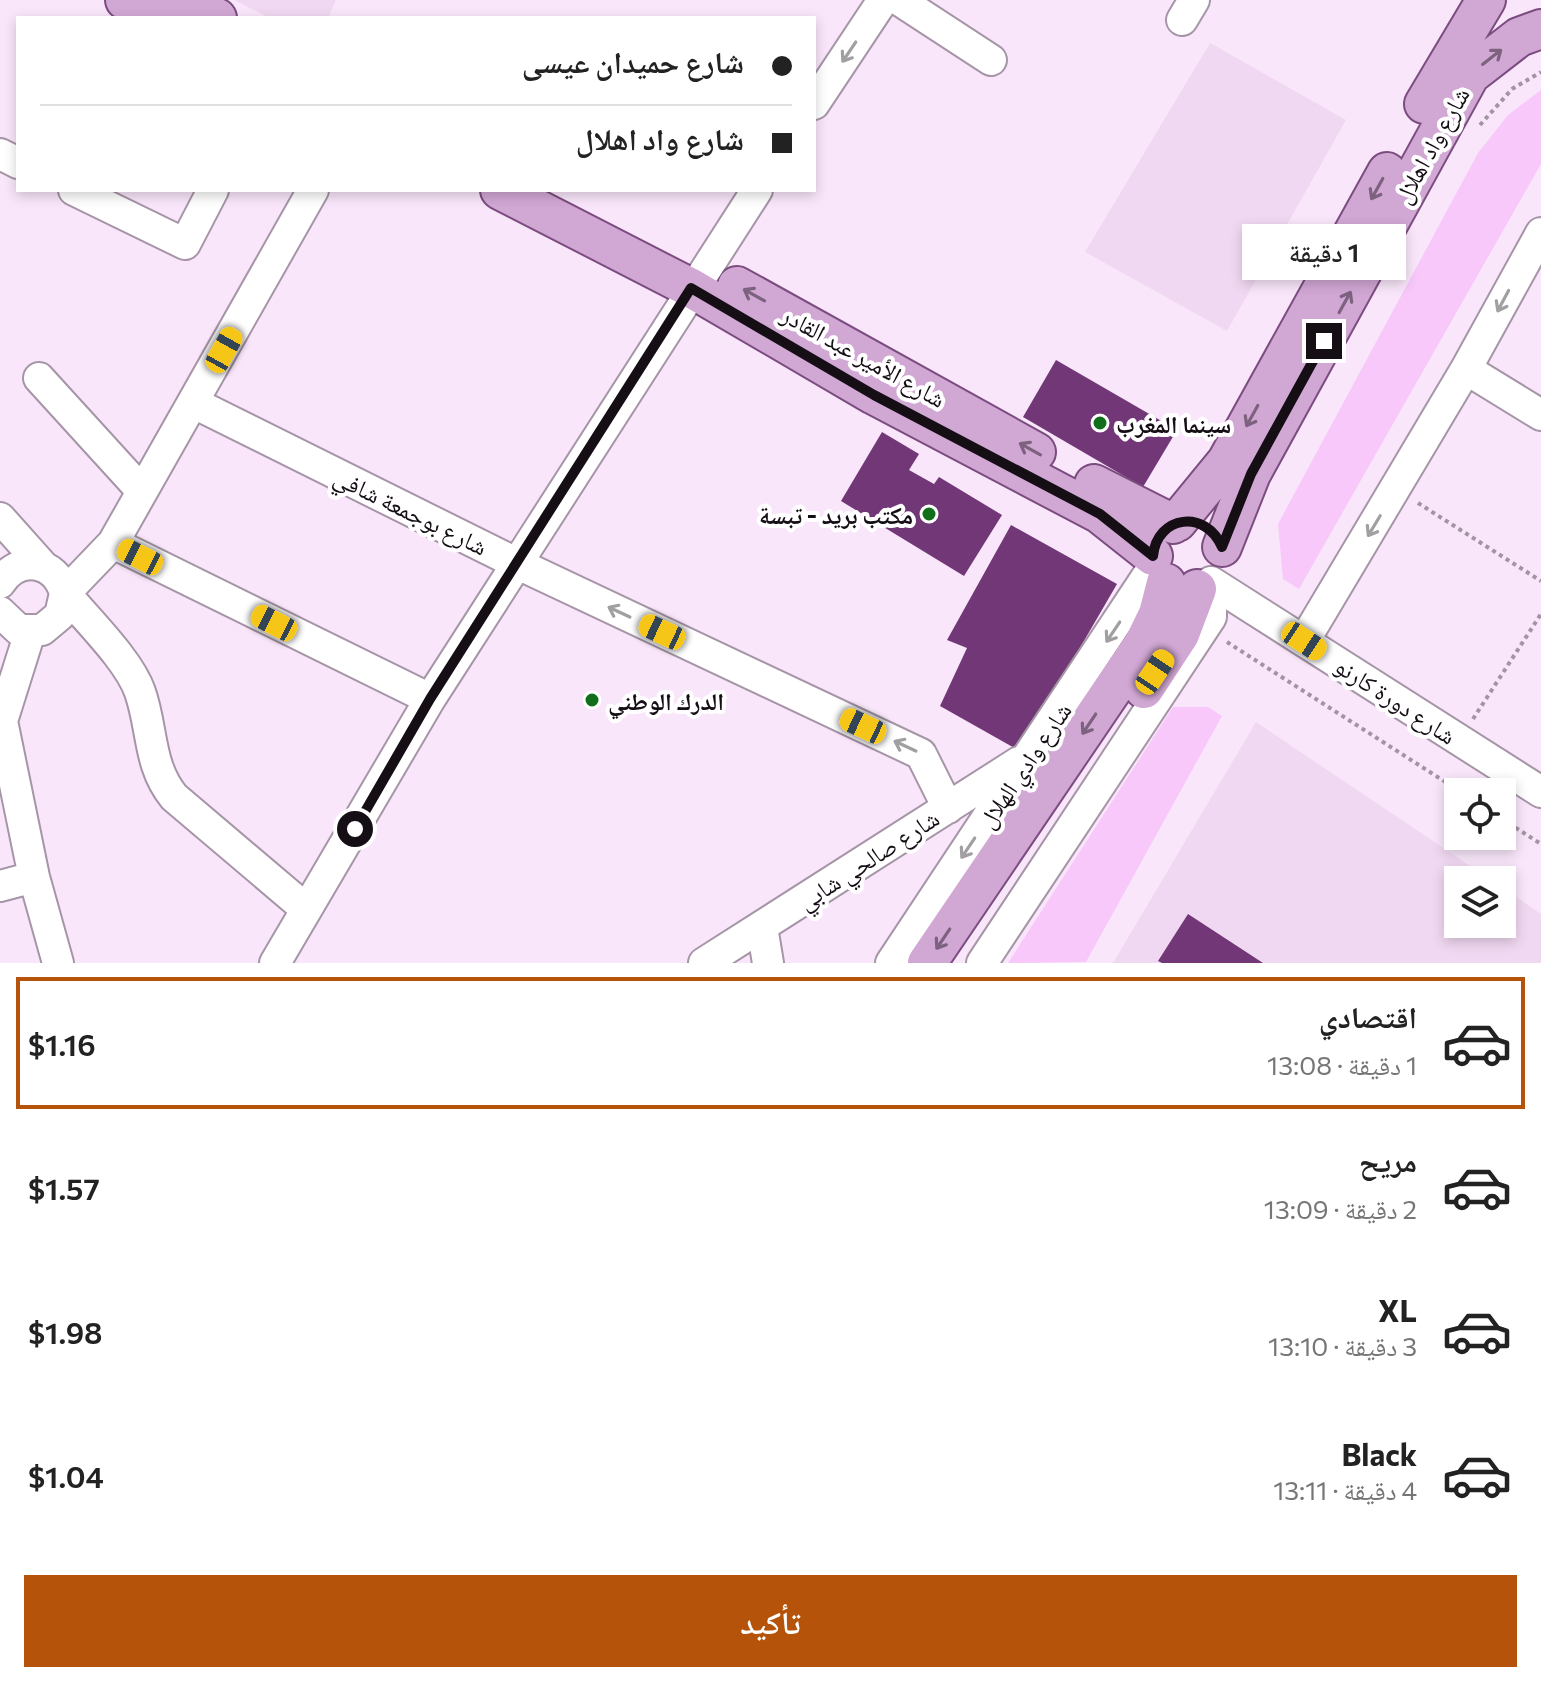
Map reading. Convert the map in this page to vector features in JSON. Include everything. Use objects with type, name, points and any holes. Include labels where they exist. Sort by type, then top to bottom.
[{"type":"main road","points":[[125,0],[157,16]]},
{"type":"main road","points":[[182,0],[213,16]]},
{"type":"main road","name":"شارع واد اهلال","points":[[1486,0],[1452,54],[1227,461],[1175,523],[1158,537],[1184,570],[1251,474],[1470,75],[1519,37],[1541,29]]},
{"type":"main road","points":[[1512,0],[1521,11],[1541,21]]},
{"type":"main road","name":"شارع الأمير عبد القادر","points":[[504,192],[698,278],[1132,505],[1175,523],[1188,520],[1209,528],[1184,570],[1100,514],[874,395],[698,278],[558,192]]},
{"type":"main road","points":[[958,963],[1173,646],[1184,570]]},
{"type":"main road","name":"شارع وادي الهلال","points":[[927,963],[1144,643],[1184,570]]},
{"type":"street","points":[[816,101],[883,0]]},
{"type":"street","points":[[899,0],[991,60]]},
{"type":"street","points":[[78,192],[185,244],[212,192]]},
{"type":"street","points":[[0,612],[9,624],[30,632],[42,630],[60,615],[65,593],[113,543],[312,192]]},
{"type":"street","points":[[275,963],[430,699],[756,192]]},
{"type":"street","points":[[1304,641],[1466,369],[1541,233]]},
{"type":"street","points":[[1466,369],[1541,415]]},
{"type":"street","points":[[39,378],[141,490]]},
{"type":"street","name":"شارع بوجمعة شافي","points":[[194,403],[518,564],[921,754],[948,808]]},
{"type":"street","points":[[0,518],[42,565],[57,576],[65,593],[139,690],[154,761],[162,782],[174,797],[306,909]]},
{"type":"street","points":[[113,543],[430,699]]},
{"type":"street","points":[[0,582],[14,568],[32,563],[42,565]]},
{"type":"street","points":[[982,963],[1211,617],[1184,570]]},
{"type":"street","name":"شارع دورة كارنو","points":[[1184,570],[1304,641],[1541,792]]},
{"type":"street","name":"شارع وادي الهلال","points":[[891,963],[1031,755],[1184,570]]},
{"type":"street","points":[[30,632],[1,722],[34,877],[58,963]]},
{"type":"street","name":"شارع صالحي شابي","points":[[704,963],[1031,755]]},
{"type":"street","points":[[0,886],[34,877]]},
{"type":"street","points":[[762,927],[768,963]]},
{"type":"path","points":[[1396,489],[1541,581]]},
{"type":"path","points":[[1460,740],[1541,614]]},
{"type":"path","points":[[1204,627],[1444,781]]},
{"type":"path","points":[[1516,828],[1541,844]]},
{"type":"shaded area","points":[[234,0],[336,0],[329,16],[266,16]]},
{"type":"shaded area","points":[[1210,43],[1346,120],[1227,331],[1085,252]]},
{"type":"shaded area","points":[[1541,90],[1541,164],[1299,589],[1283,579],[1278,524],[1478,153],[1508,115]]},
{"type":"shaded area","points":[[1173,707],[1208,707],[1222,716],[1086,962],[1008,963]]},
{"type":"shaded area","points":[[1256,722],[1470,866],[1444,866],[1444,938],[1516,938],[1516,897],[1541,914],[1541,963],[1113,963]]},
{"type":"building","name":"سينما المغرب","points":[[1056,360],[1177,430],[1143,487],[1023,417]]},
{"type":"building","points":[[882,432],[919,454],[909,470],[934,484],[939,477],[1002,515],[964,576],[841,501]]},
{"type":"building","points":[[1011,525],[1117,584],[1020,751],[940,706],[967,648],[947,640]]},
{"type":"building","points":[[1188,914],[1263,963],[1158,961]]},
{"type":"place","name":"سينما المغرب","points":[[1100,423]]},
{"type":"place","name":"مكتب بريد - تبسة","points":[[929,514]]},
{"type":"place","name":"الدرك الوطني","points":[[592,700]]},
{"type":"route","points":[[355,829],[430,699],[691,288],[874,395],[1100,514],[1153,556],[1154,546],[1165,529],[1188,520],[1209,528],[1222,547],[1251,474],[1324,341]]}]
